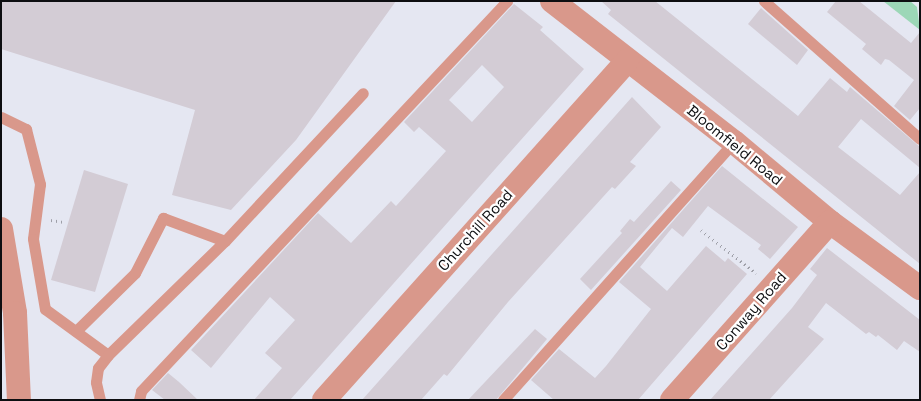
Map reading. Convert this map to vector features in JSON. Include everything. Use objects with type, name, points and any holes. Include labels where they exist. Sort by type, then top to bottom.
[{"type":"street","name":"Bloomfield Road","points":[[552,1],[734,142],[830,222],[920,288]]},
{"type":"street","name":"Churchill Road","points":[[324,400],[627,61]]},
{"type":"street","name":"Conway Road","points":[[672,400],[830,222]]},
{"type":"street","points":[[1,229],[5,264],[16,313],[19,395]]},
{"type":"lane","points":[[139,400],[141,391],[507,1]]},
{"type":"lane","points":[[764,1],[920,139]]},
{"type":"lane","points":[[100,400],[96,382],[98,368],[108,354],[225,241],[363,93]]},
{"type":"lane","points":[[1,117],[26,129],[40,184],[34,239],[45,309],[108,354]]},
{"type":"lane","points":[[503,400],[734,142]]},
{"type":"lane","points":[[76,331],[135,273],[163,218],[225,241]]},
{"type":"path","points":[[701,230],[772,286]]},
{"type":"green space","points":[[883,1],[910,1],[917,7],[920,30]]},
{"type":"building","points":[[1,1],[396,1],[296,140],[231,210],[172,195],[195,110],[1,49]]},
{"type":"building","points":[[601,1],[655,1],[798,116],[830,78],[847,92],[850,87],[920,147],[920,168],[861,119],[838,147],[900,195],[920,172],[920,264],[608,14],[611,10]]},
{"type":"building","points":[[836,1],[859,1],[911,43],[920,32],[920,108],[910,120],[894,106],[914,80],[889,60],[885,59],[881,65],[862,49],[866,44],[827,12]]},
{"type":"building","points":[[514,4],[543,27],[540,30],[584,69],[290,400],[254,400],[282,368],[265,353],[295,320],[270,297],[211,368],[191,350],[318,213],[351,243],[391,201],[396,206],[446,151],[419,127],[414,132],[404,122]],"holes":[[[482,65],[504,87],[472,122],[449,100]]]},
{"type":"building","points":[[761,8],[808,50],[797,65],[748,24]]},
{"type":"building","points":[[632,97],[661,127],[630,162],[636,166],[615,189],[612,187],[508,302],[447,376],[444,374],[421,400],[362,400]]},
{"type":"building","points":[[722,166],[798,227],[770,259],[758,249],[761,245],[708,206],[683,237],[672,228],[640,267],[667,291],[706,246],[725,262],[728,258],[747,274],[638,400],[554,400],[531,380],[559,349],[595,378],[606,366],[651,309],[619,282]]},
{"type":"building","points":[[84,170],[128,184],[95,292],[51,280]]},
{"type":"building","points":[[671,181],[681,190],[591,290],[580,279],[622,233],[620,231],[630,219],[634,222]]},
{"type":"building","points":[[827,248],[920,320],[920,352],[904,341],[897,350],[878,335],[876,337],[869,332],[866,334],[826,303],[808,327],[824,339],[769,400],[710,400],[792,308],[817,275],[810,269]]},
{"type":"building","points":[[535,329],[547,339],[496,400],[468,400]]},
{"type":"building","points":[[168,373],[198,400],[165,400],[152,390]]}]
